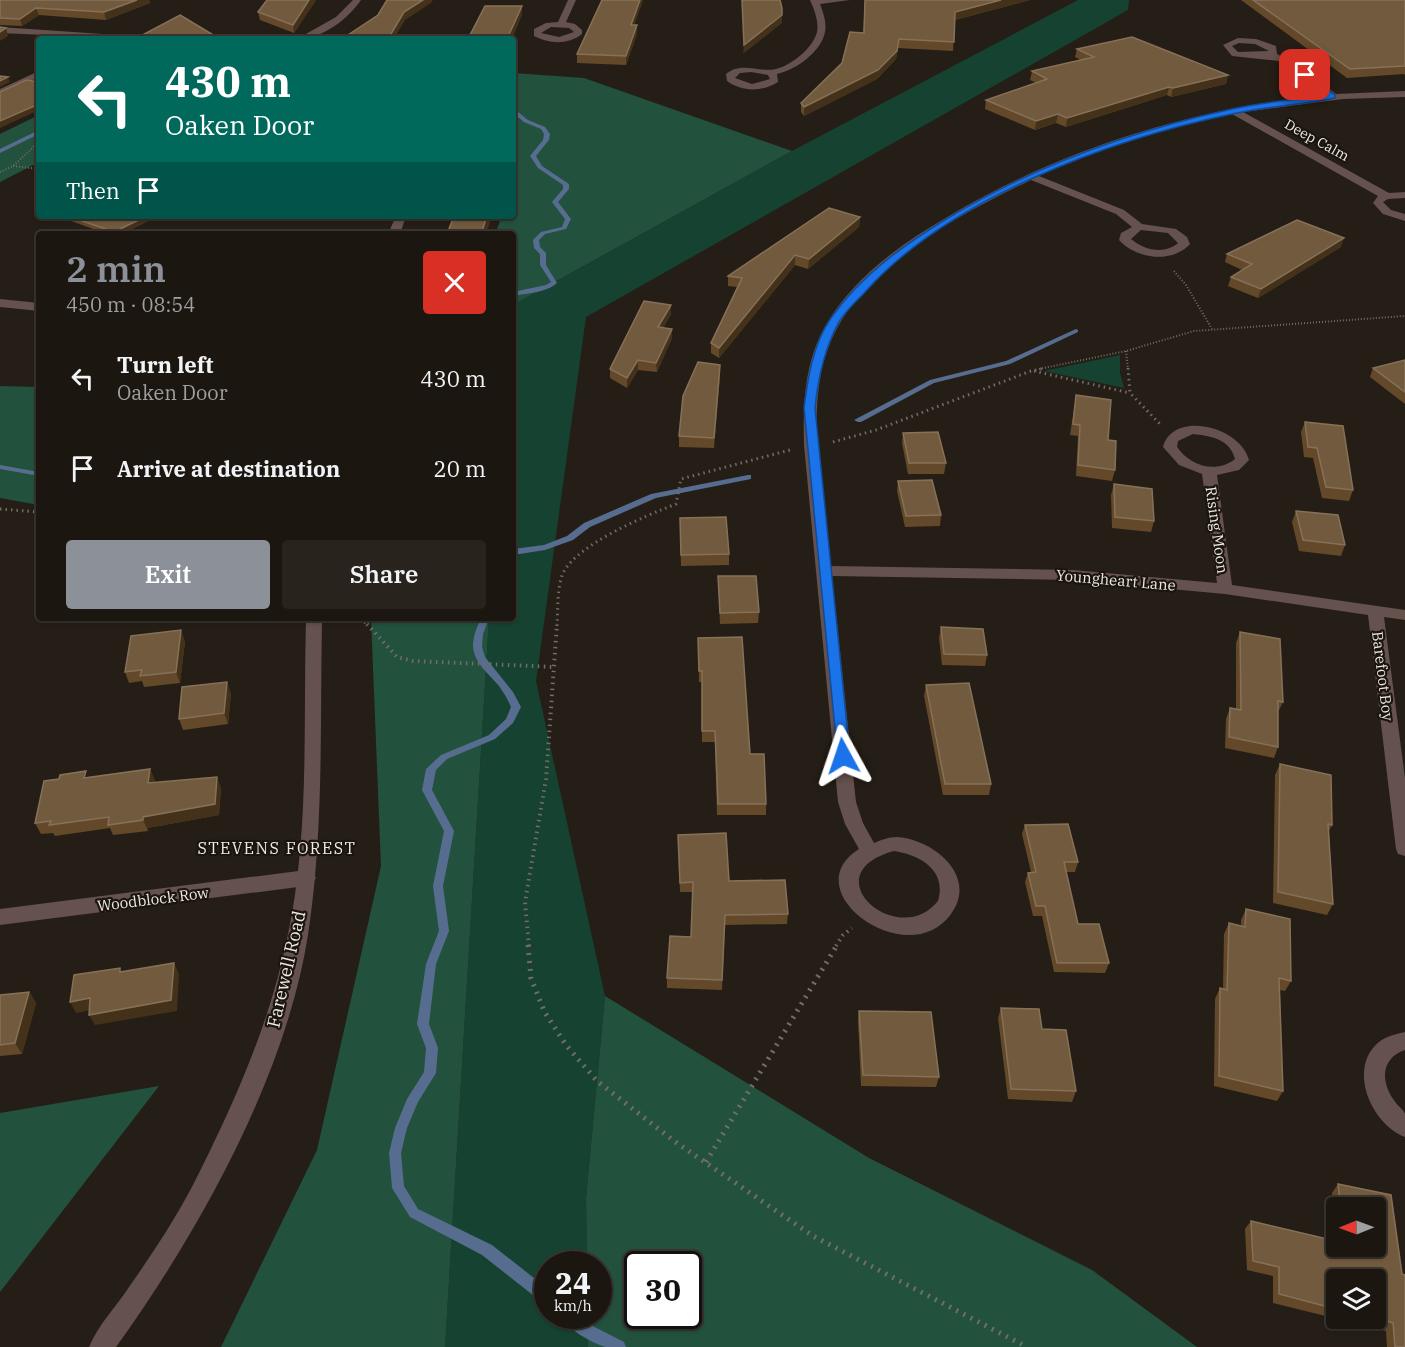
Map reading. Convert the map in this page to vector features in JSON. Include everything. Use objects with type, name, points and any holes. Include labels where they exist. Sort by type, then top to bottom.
[{"type":"street","points":[[307,36],[338,20],[357,0]]},
{"type":"street","points":[[561,24],[572,0]]},
{"type":"street","points":[[771,72],[796,62],[815,41],[820,32],[821,21],[814,1],[846,0]]},
{"type":"street","points":[[0,30],[73,36]]},
{"type":"street","points":[[1270,55],[1291,64],[1333,96]]},
{"type":"street","points":[[0,93],[36,75]]},
{"type":"street","points":[[869,850],[854,824],[847,802],[809,408],[813,375],[822,347],[836,319],[858,291],[885,265],[917,241],[954,217],[1030,176],[1145,133],[1234,111],[1333,96],[1405,94]]},
{"type":"street","name":"Deep Calm","points":[[1234,111],[1387,196]]},
{"type":"street","points":[[1030,176],[1120,212],[1139,227]]},
{"type":"street","points":[[1405,195],[1379,199],[1381,208],[1405,218]]},
{"type":"street","points":[[1139,227],[1172,231],[1183,239],[1184,244],[1180,249],[1154,253],[1136,248],[1125,240],[1127,232],[1139,227]]},
{"type":"street","points":[[0,303],[36,308]]},
{"type":"street","name":"Rising Moon","points":[[1193,430],[1220,434],[1231,440],[1241,450],[1242,460],[1236,466],[1226,470],[1209,471],[1185,464],[1175,457],[1170,447],[1172,439],[1180,433],[1193,430]]},
{"type":"street","name":"Rising Moon","points":[[1209,471],[1225,589]]},
{"type":"street","name":"Youngheart Lane","points":[[825,571],[1062,575],[1225,589],[1405,615]]},
{"type":"street","name":"Barefoot Boy","points":[[1375,610],[1405,849]]},
{"type":"street","name":"Farewell Road","points":[[100,1347],[122,1319],[177,1231],[218,1157],[254,1081],[280,1009],[306,879],[314,621]]},
{"type":"street","points":[[894,844],[925,852],[936,860],[947,873],[951,893],[944,909],[934,919],[913,926],[889,924],[869,915],[860,907],[851,893],[849,876],[855,862],[869,850],[894,844]]},
{"type":"street","name":"Woodblock Row","points":[[0,917],[306,879]]},
{"type":"street","points":[[1405,1041],[1388,1047],[1376,1060],[1374,1082],[1382,1103],[1405,1127]]},
{"type":"path","points":[[0,172],[13,166],[36,145]]},
{"type":"path","points":[[13,166],[36,169]]},
{"type":"path","points":[[1154,253],[1190,288],[1212,329]]},
{"type":"path","points":[[1027,1347],[813,1236],[706,1162],[597,1082],[544,1011],[531,978],[525,902],[546,779],[561,577],[568,565],[623,528],[647,514],[676,504],[681,479],[876,430],[1031,370],[1126,351],[1212,329],[1405,315]]},
{"type":"path","points":[[1126,351],[1130,393]]},
{"type":"path","points":[[1031,370],[1130,393],[1160,424],[1180,433]]},
{"type":"path","points":[[0,509],[36,512]]},
{"type":"path","points":[[364,621],[397,657],[412,661],[522,668],[554,667]]},
{"type":"path","points":[[706,1162],[843,935],[869,915]]},
{"type":"green space","points":[[1078,0],[1129,0],[1128,10],[586,317],[536,681],[605,996],[586,1198],[587,1251],[534,1251],[534,1329],[587,1329],[588,1347],[445,1347],[489,621],[516,621],[516,303],[792,151]]},
{"type":"green space","points":[[516,73],[584,78],[792,151],[516,303],[516,231],[496,231],[501,219],[516,219],[518,173],[516,168]]},
{"type":"green space","points":[[36,116],[36,164],[0,182],[0,134]]},
{"type":"green space","points":[[1120,355],[1120,373],[1124,388],[1044,371]]},
{"type":"green space","points":[[0,386],[36,387],[36,504],[0,498]]},
{"type":"green space","points":[[371,621],[489,621],[445,1347],[221,1347],[317,1150],[381,866]]},
{"type":"green space","points":[[605,996],[869,1158],[1092,1270],[1197,1347],[588,1347],[587,1329],[612,1329],[612,1251],[587,1251],[586,1198]]},
{"type":"green space","points":[[159,1086],[0,1292],[0,1113]]},
{"type":"building","points":[[0,0],[137,0],[104,12],[36,8],[20,19],[0,18]]},
{"type":"building","points":[[267,0],[309,0],[293,25],[258,12]]},
{"type":"building","points":[[387,0],[423,0],[404,12],[390,36],[346,36],[378,15]]},
{"type":"building","points":[[602,0],[640,0],[631,25],[637,25],[626,56],[577,54]]},
{"type":"building","points":[[742,0],[780,0],[782,8],[782,15],[744,45]]},
{"type":"building","points":[[865,0],[1001,0],[955,12],[954,42],[899,39],[897,51],[878,70],[804,107],[801,103],[842,63],[850,32],[864,33]]},
{"type":"building","points":[[1253,0],[1405,0],[1405,66],[1350,69]]},
{"type":"building","points":[[485,6],[522,6],[508,36],[470,36]]},
{"type":"building","points":[[180,15],[215,36],[141,36]]},
{"type":"building","points":[[1132,37],[1228,75],[1169,87],[1067,118],[1058,114],[1036,121],[986,100],[1047,79],[1032,71],[1094,57],[1077,49]]},
{"type":"building","points":[[26,80],[36,82],[36,105],[0,121],[0,92]]},
{"type":"building","points":[[829,208],[860,217],[809,259],[795,255],[719,348],[711,343],[742,278],[728,276]]},
{"type":"building","points":[[77,219],[141,219],[116,231]]},
{"type":"building","points":[[453,219],[486,219],[482,231],[448,231]]},
{"type":"building","points":[[1297,220],[1344,238],[1261,289],[1231,277],[1252,264],[1227,254]]},
{"type":"building","points":[[644,301],[671,305],[658,327],[672,329],[656,363],[638,360],[627,378],[610,369]]},
{"type":"building","points":[[1405,360],[1405,392],[1373,368]]},
{"type":"building","points":[[698,362],[720,365],[714,438],[679,436],[683,396]]},
{"type":"building","points":[[1076,395],[1111,400],[1108,440],[1116,441],[1115,470],[1078,465],[1080,425],[1073,424]]},
{"type":"building","points":[[1305,422],[1343,426],[1353,490],[1326,487],[1317,448],[1308,447]]},
{"type":"building","points":[[938,432],[946,463],[909,463],[903,433]]},
{"type":"building","points":[[932,480],[941,515],[906,516],[898,481]]},
{"type":"building","points":[[1114,484],[1152,489],[1154,521],[1115,517]]},
{"type":"building","points":[[1296,511],[1338,515],[1345,545],[1303,540]]},
{"type":"building","points":[[726,517],[729,554],[681,555],[680,518]]},
{"type":"building","points":[[718,576],[756,576],[759,612],[720,613]]},
{"type":"building","points":[[941,627],[983,629],[987,655],[944,654]]},
{"type":"building","points":[[181,630],[176,672],[140,676],[142,670],[125,672],[131,636]]},
{"type":"building","points":[[1240,632],[1280,639],[1283,702],[1278,701],[1278,747],[1229,737],[1230,708],[1241,710]]},
{"type":"building","points":[[742,637],[750,754],[764,754],[766,804],[718,804],[715,731],[702,731],[702,671],[699,671],[698,638]]},
{"type":"building","points":[[227,682],[224,713],[179,719],[182,687]]},
{"type":"building","points":[[969,683],[991,784],[945,784],[926,685]]},
{"type":"building","points":[[1280,764],[1331,775],[1332,825],[1328,824],[1333,904],[1278,892]]},
{"type":"building","points":[[150,769],[148,783],[217,777],[215,804],[143,817],[143,820],[108,825],[109,817],[49,825],[51,821],[35,823],[44,781],[59,779],[60,775],[86,771],[84,778]]},
{"type":"building","points":[[1068,824],[1078,862],[1064,862],[1078,924],[1099,924],[1109,963],[1057,963],[1045,906],[1036,906],[1028,873],[1036,872],[1025,825]]},
{"type":"building","points":[[726,833],[729,881],[785,880],[788,914],[725,915],[722,980],[667,978],[670,936],[691,937],[693,882],[680,883],[678,835]]},
{"type":"building","points":[[1246,909],[1290,919],[1291,981],[1279,978],[1283,1091],[1219,1076],[1220,988],[1227,990],[1229,923],[1245,927]]},
{"type":"building","points":[[174,963],[171,1000],[89,1015],[90,998],[70,1002],[74,975],[120,968],[120,972]]},
{"type":"building","points":[[29,992],[15,1043],[0,1045],[0,995]]},
{"type":"building","points":[[1001,1008],[1039,1009],[1042,1029],[1066,1030],[1076,1091],[1011,1089]]},
{"type":"building","points":[[859,1011],[931,1012],[939,1077],[863,1075]]},
{"type":"building","points":[[1338,1184],[1391,1195],[1402,1274],[1405,1275],[1405,1347],[1395,1347],[1393,1323],[1386,1321],[1386,1269],[1326,1269],[1326,1306],[1279,1294],[1279,1267],[1253,1261],[1251,1221],[1326,1239],[1326,1257],[1386,1257],[1386,1197],[1340,1197]]},
{"type":"waterway","points":[[516,113],[526,121],[543,128],[547,134],[546,140],[533,156],[540,167],[566,184],[566,189],[555,202],[568,219],[564,228],[543,233],[536,240],[537,248],[543,253],[543,265],[554,283],[548,287],[516,293]]},
{"type":"waterway","points":[[0,151],[36,133]]},
{"type":"waterway","points":[[858,420],[932,381],[1008,363],[1076,331]]},
{"type":"waterway","points":[[0,467],[36,473]]},
{"type":"waterway","points":[[516,552],[545,547],[570,538],[587,525],[654,496],[748,477]]},
{"type":"waterway","points":[[484,621],[477,647],[480,658],[510,694],[516,707],[510,721],[492,737],[444,757],[431,769],[427,790],[449,831],[438,886],[444,931],[431,964],[423,1024],[432,1048],[430,1073],[413,1099],[401,1128],[395,1153],[398,1188],[414,1213],[487,1250],[534,1287]]},
{"type":"waterway","points":[[584,1329],[619,1347]]},
{"type":"district","name":"STEVENS FOREST","points":[[277,848]]},
{"type":"route","points":[[843,756],[809,408],[813,375],[822,347],[836,319],[858,291],[885,265],[917,241],[987,198],[1057,164],[1145,133],[1234,111],[1294,100],[1333,96],[1305,75]]}]
